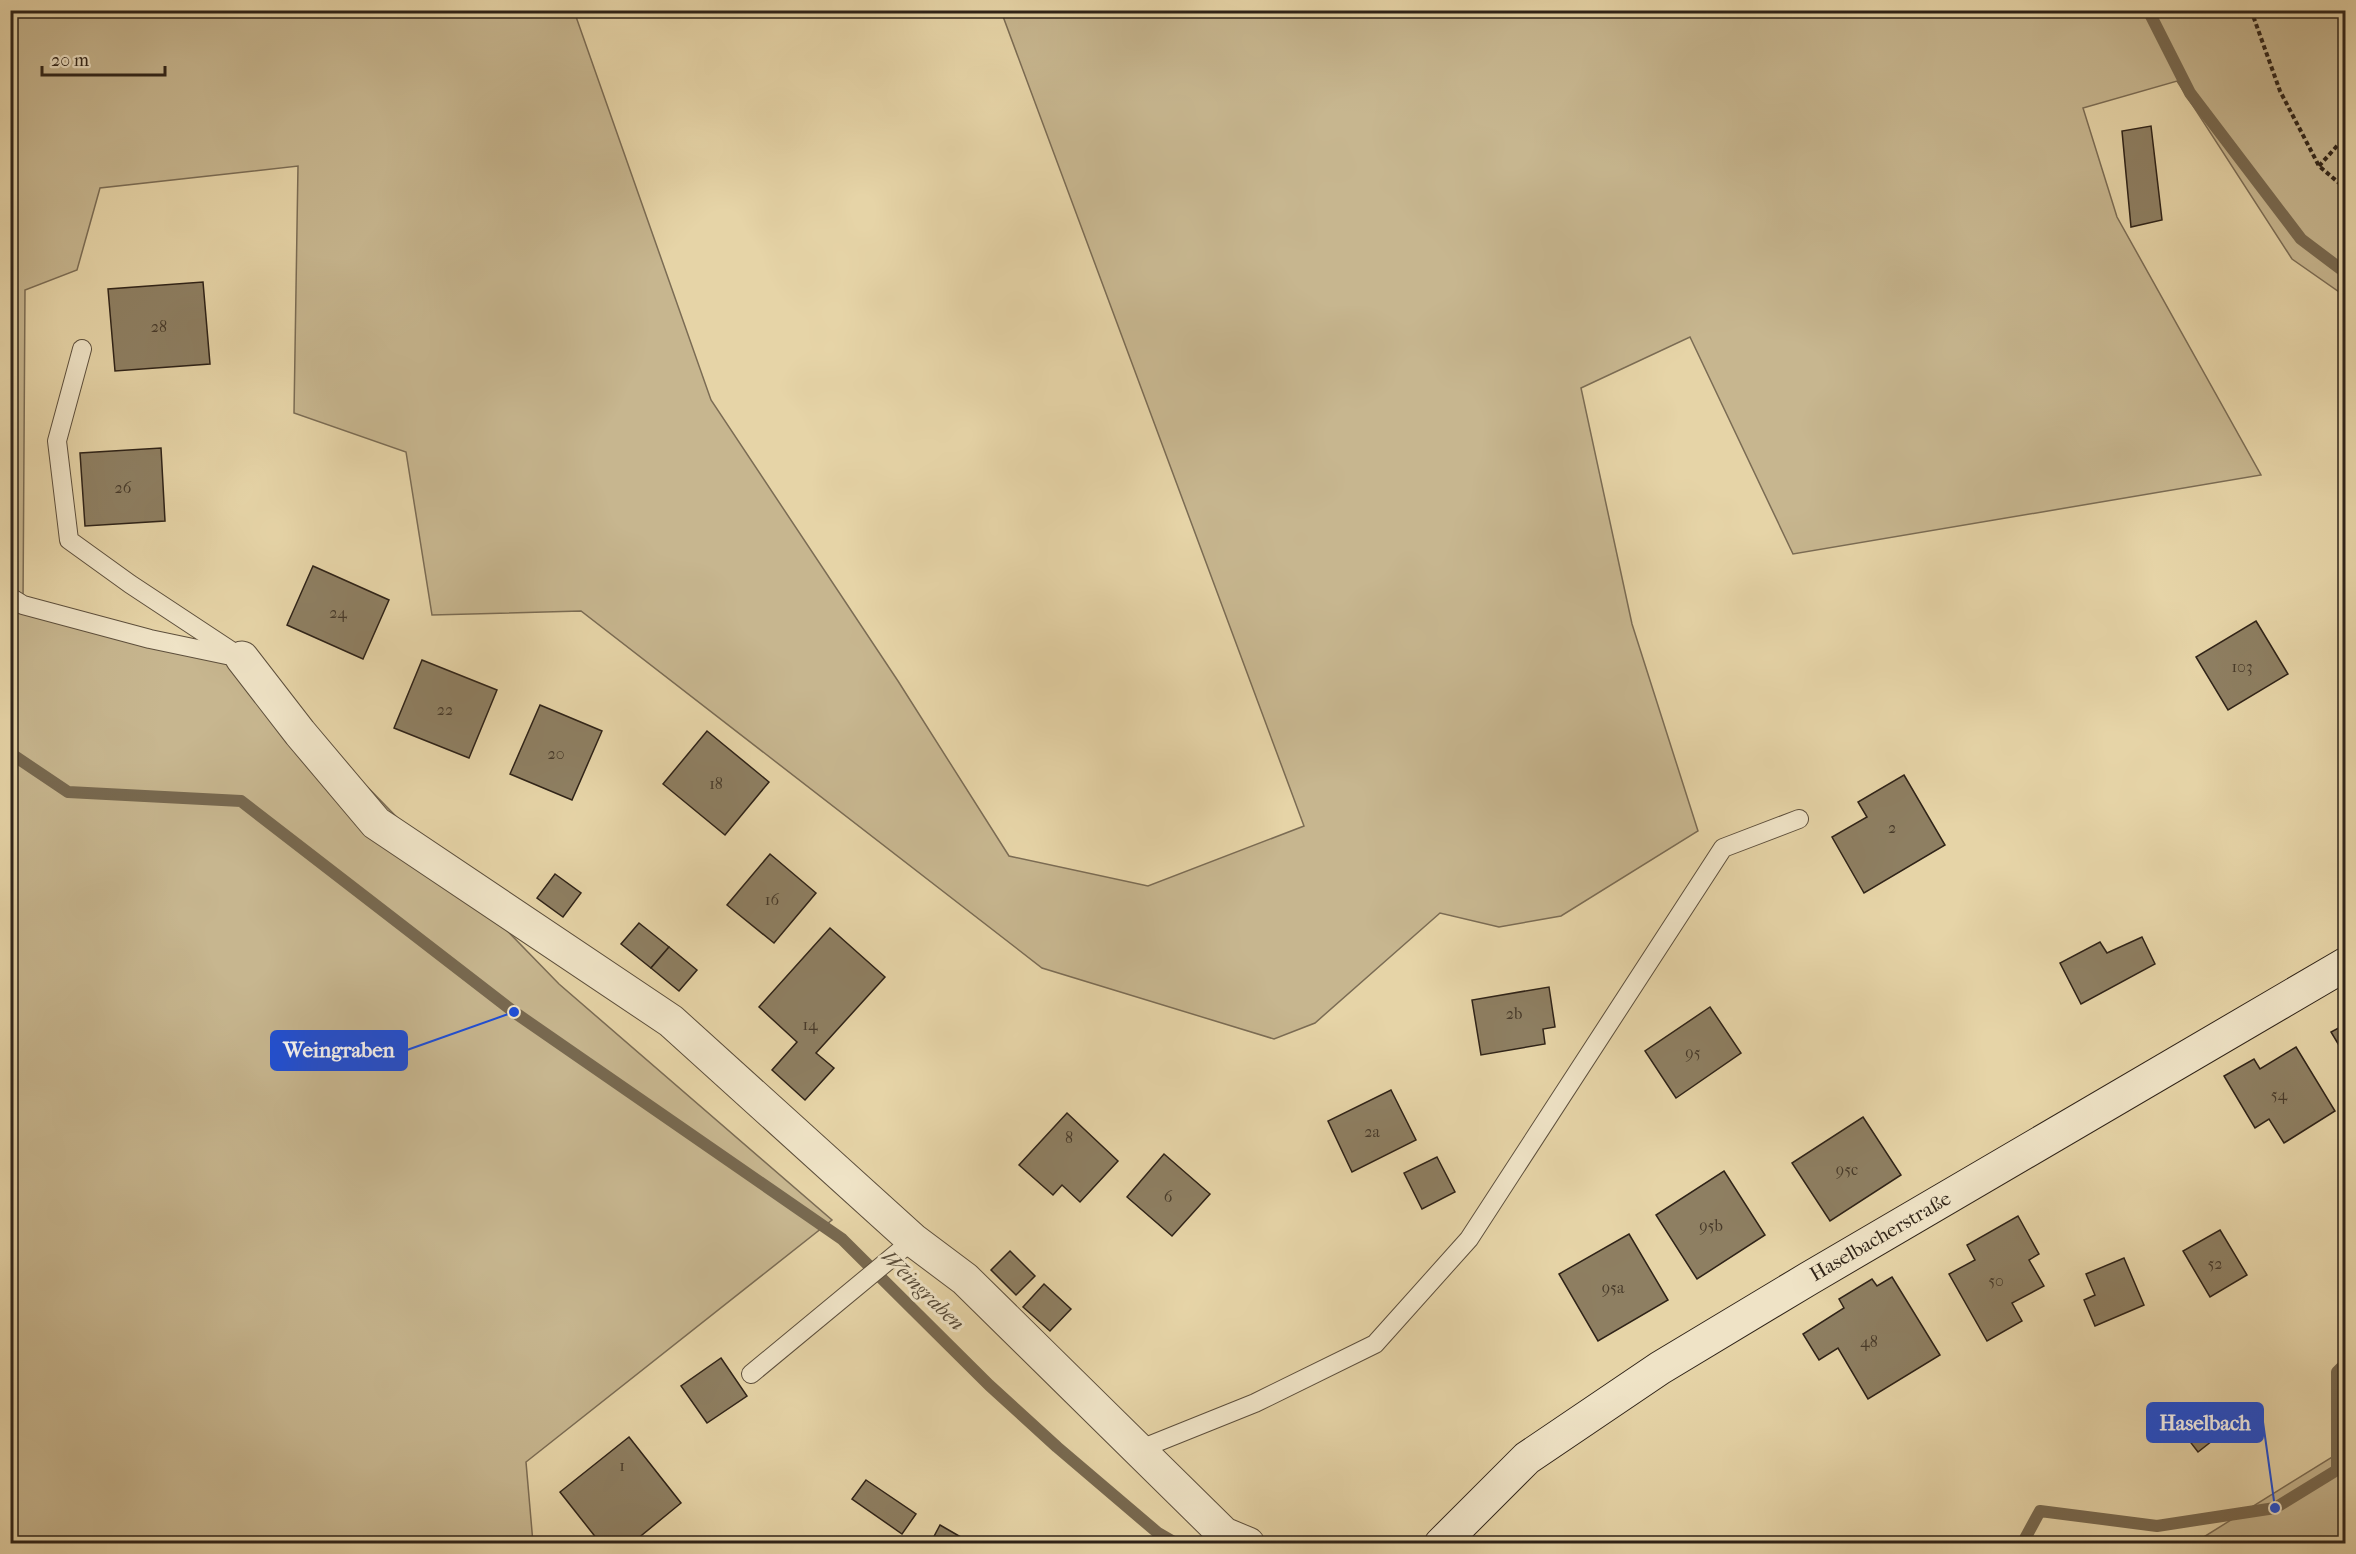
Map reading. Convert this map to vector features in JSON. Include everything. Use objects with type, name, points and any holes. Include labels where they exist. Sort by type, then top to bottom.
[{"type":"street","points":[[242,658],[300,733],[376,823],[671,1021],[913,1240],[965,1279],[1224,1534],[1248,1544]]},
{"type":"street","name":"Haselbacherstraße","points":[[1441,1544],[1527,1458],[1660,1368],[2346,964]]},
{"type":"lane","points":[[82,349],[57,441],[69,540],[130,584],[242,658]]},
{"type":"lane","points":[[10,597],[23,605],[150,639],[242,658]]},
{"type":"lane","points":[[1138,1450],[1255,1403],[1375,1344],[1469,1239],[1723,848],[1799,819]]},
{"type":"lane","points":[[751,1374],[913,1240]]},
{"type":"path","points":[[2251,10],[2280,90],[2319,166],[2346,189]]},
{"type":"path","points":[[2319,166],[2346,136]]},
{"type":"shaded area","points":[[11,11],[574,11],[711,400],[898,681],[1009,856],[1148,886],[1304,826],[1001,11],[2345,11],[2345,296],[2292,259],[2177,81],[2083,108],[2117,217],[2261,475],[1793,554],[1690,337],[1581,388],[1632,624],[1698,831],[1561,916],[1499,927],[1440,913],[1315,1023],[1274,1039],[1042,968],[581,611],[432,615],[406,452],[294,413],[298,166],[100,188],[77,270],[25,290],[23,605],[242,658],[559,984],[832,1220],[526,1462],[533,1543],[11,1544]]},
{"type":"shaded area","points":[[2345,1449],[2345,1543],[2194,1543]]},
{"type":"building","points":[[2151,126],[2162,220],[2131,227],[2122,131]]},
{"type":"building","points":[[203,282],[210,364],[115,371],[108,289]]},
{"type":"building","points":[[161,448],[165,521],[85,526],[80,453]]},
{"type":"building","points":[[313,566],[389,600],[363,659],[287,625]]},
{"type":"building","points":[[2256,621],[2288,674],[2228,710],[2196,657]]},
{"type":"building","points":[[422,660],[497,690],[469,758],[394,728]]},
{"type":"building","points":[[540,705],[602,731],[572,800],[510,774]]},
{"type":"building","points":[[707,731],[769,782],[725,835],[663,784]]},
{"type":"building","points":[[1904,775],[1945,845],[1864,893],[1832,837],[1867,817],[1858,802]]},
{"type":"building","points":[[770,854],[816,893],[774,943],[727,905]]},
{"type":"building","points":[[555,874],[581,893],[563,917],[537,898]]},
{"type":"building","points":[[639,923],[669,947],[651,968],[621,944]]},
{"type":"building","points":[[830,928],[885,977],[816,1053],[834,1068],[805,1100],[772,1070],[797,1042],[759,1007]]},
{"type":"building","points":[[2142,937],[2155,964],[2081,1004],[2060,963],[2100,942],[2107,953]]},
{"type":"building","points":[[669,947],[697,970],[679,991],[651,968]]},
{"type":"building","points":[[1549,987],[1555,1027],[1543,1029],[1545,1044],[1481,1055],[1472,1000]]},
{"type":"building","points":[[1710,1007],[1741,1053],[1676,1098],[1645,1051]]},
{"type":"building","points":[[2346,1024],[2346,1057],[2331,1032]]},
{"type":"building","points":[[2296,1047],[2335,1111],[2284,1143],[2269,1119],[2255,1128],[2224,1076],[2254,1059],[2260,1069]]},
{"type":"building","points":[[1391,1090],[1416,1140],[1352,1172],[1328,1121]]},
{"type":"building","points":[[1067,1113],[1118,1161],[1080,1202],[1062,1185],[1053,1195],[1019,1165]]},
{"type":"building","points":[[1863,1117],[1901,1175],[1830,1221],[1792,1163]]},
{"type":"building","points":[[1164,1154],[1210,1194],[1172,1236],[1127,1197]]},
{"type":"building","points":[[1437,1157],[1455,1192],[1422,1209],[1404,1173]]},
{"type":"building","points":[[1724,1171],[1765,1235],[1697,1279],[1656,1215]]},
{"type":"building","points":[[2018,1216],[2039,1254],[2029,1260],[2044,1286],[2012,1303],[2022,1321],[1987,1341],[1949,1274],[1975,1260],[1967,1245]]},
{"type":"building","points":[[2220,1230],[2247,1275],[2210,1297],[2183,1251]]},
{"type":"building","points":[[1629,1234],[1668,1300],[1598,1341],[1559,1274]]},
{"type":"building","points":[[1010,1251],[1035,1276],[1016,1295],[991,1270]]},
{"type":"building","points":[[2124,1258],[2144,1305],[2095,1326],[2084,1300],[2095,1295],[2086,1274]]},
{"type":"building","points":[[1892,1277],[1940,1355],[1868,1399],[1838,1348],[1819,1360],[1803,1334],[1844,1308],[1839,1299],[1872,1279],[1877,1286]]},
{"type":"building","points":[[1044,1284],[1071,1309],[1050,1331],[1023,1307]]},
{"type":"building","points":[[721,1358],[747,1396],[707,1423],[681,1386]]},
{"type":"building","points":[[2206,1411],[2222,1433],[2198,1452],[2181,1430]]},
{"type":"building","points":[[629,1437],[681,1503],[631,1544],[601,1544],[560,1492]]},
{"type":"building","points":[[866,1480],[916,1514],[902,1534],[852,1499]]},
{"type":"building","points":[[940,1525],[973,1544],[930,1544]]},
{"type":"waterway","points":[[2148,10],[2190,93],[2301,239],[2346,273]]},
{"type":"waterway","name":"Weingraben","points":[[10,753],[68,792],[241,801],[514,1012],[842,1239],[989,1385],[1057,1447],[1158,1533],[1177,1544]]},
{"type":"waterway","points":[[2022,1544],[2040,1511],[2157,1526],[2275,1508],[2337,1470],[2337,1372],[2346,1363]]},
{"type":"place","name":"Weingraben","points":[[514,1012]]},
{"type":"place","name":"Haselbach","points":[[2275,1508]]}]
